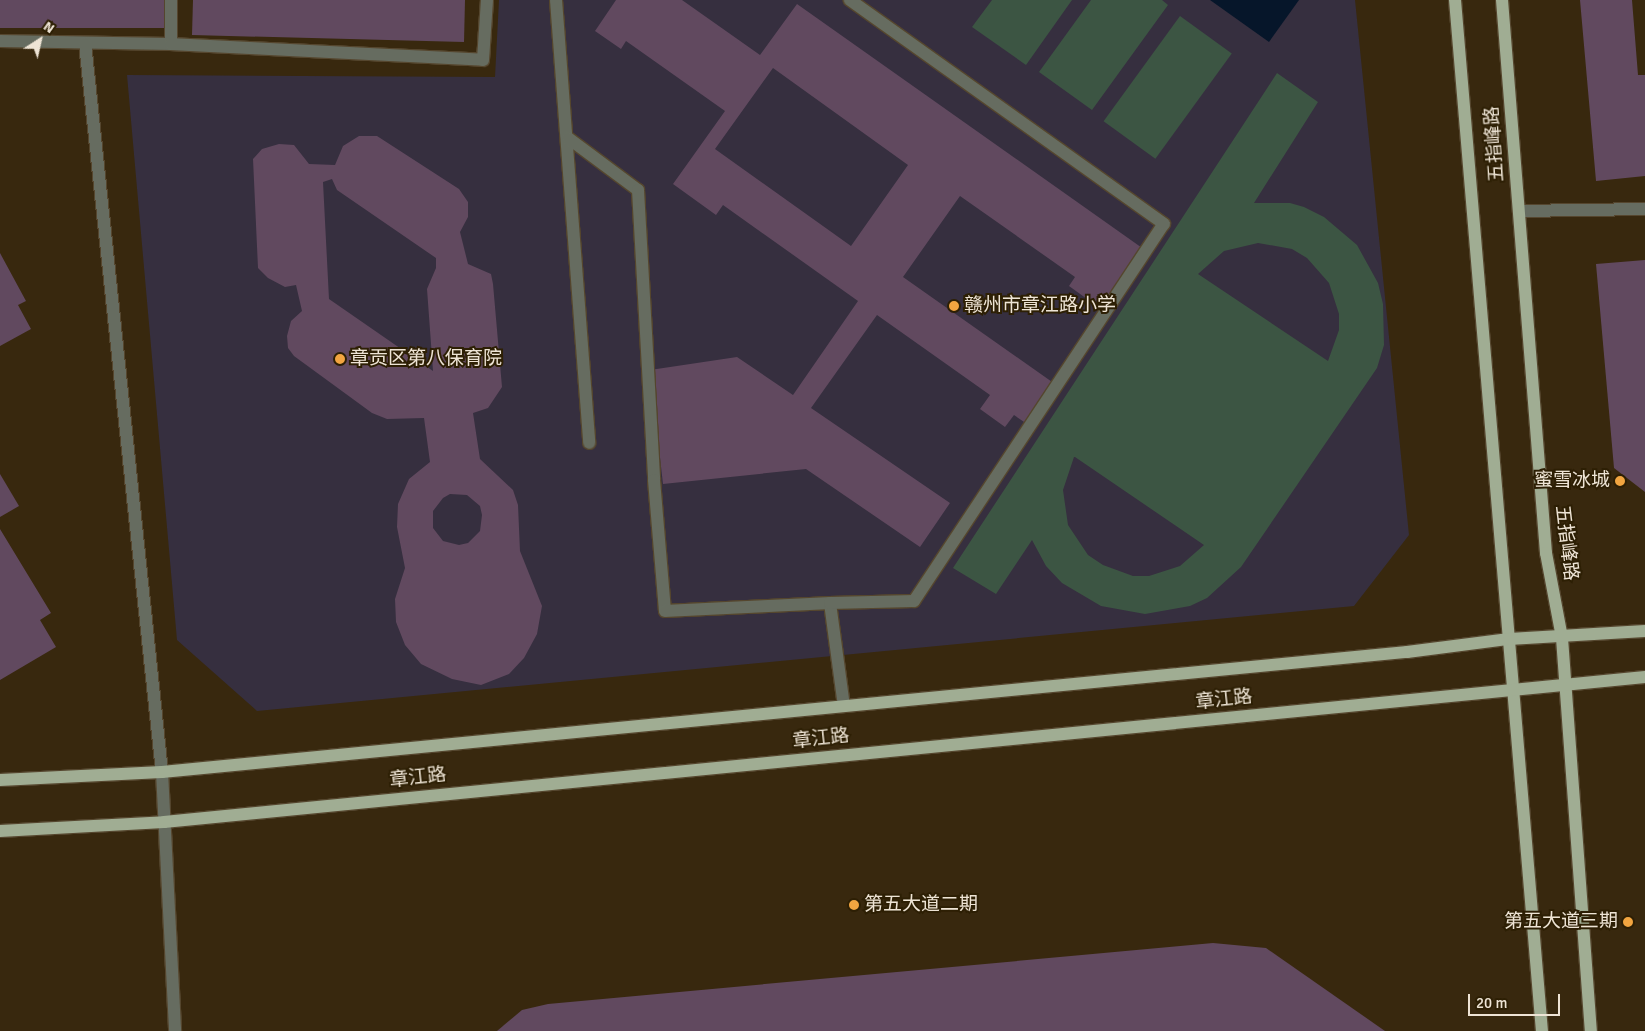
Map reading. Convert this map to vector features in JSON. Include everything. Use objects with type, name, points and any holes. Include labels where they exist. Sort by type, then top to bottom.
[{"type":"main road","name":"五指峰路","points":[[1455,0],[1542,1031]]},
{"type":"main road","name":"五指峰路","points":[[1502,0],[1546,553],[1562,638],[1566,684],[1591,1031]]},
{"type":"main road","name":"章江路","points":[[0,780],[162,772],[1407,652],[1509,639],[1562,638],[1645,630]]},
{"type":"main road","name":"章江路","points":[[0,831],[164,822],[1645,677]]},
{"type":"street","points":[[171,0],[171,44]]},
{"type":"street","points":[[0,41],[171,44],[483,60],[487,0]]},
{"type":"street","points":[[556,0],[568,138],[589,443]]},
{"type":"street","points":[[568,138],[638,190],[654,480],[665,611],[914,601],[1164,224],[850,0]]},
{"type":"street","points":[[85,43],[162,772],[175,1031]]},
{"type":"street","points":[[1519,211],[1645,209]]},
{"type":"street","points":[[830,603],[844,706]]},
{"type":"shaded area","name":"赣州市章江路小学","points":[[499,0],[1355,0],[1409,535],[1354,606],[257,711],[177,640],[127,75],[495,77]]},
{"type":"green space","points":[[992,0],[1072,0],[1026,65],[972,27]]},
{"type":"green space","points":[[1091,0],[1162,0],[1168,5],[1092,110],[1039,72]]},
{"type":"green space","points":[[1180,16],[1232,54],[1155,159],[1104,121]]},
{"type":"green space","points":[[1277,73],[1318,102],[1254,203],[1290,203],[1304,207],[1324,217],[1357,245],[1378,283],[1383,304],[1384,345],[1377,368],[1241,567],[1207,598],[1190,606],[1145,614],[1101,606],[1062,583],[1046,566],[1032,540],[996,594],[953,568]],"holes":[[[1258,243],[1292,249],[1307,258],[1329,283],[1339,314],[1339,330],[1328,361],[1198,274],[1224,251]],[[1075,457],[1204,545],[1180,566],[1149,576],[1133,576],[1103,565],[1088,555],[1068,525],[1063,490]]]},
{"type":"water","points":[[1210,0],[1299,0],[1269,42]]},
{"type":"building","points":[[0,0],[164,0],[164,28],[0,28]]},
{"type":"building","points":[[193,0],[465,0],[464,42],[192,35]]},
{"type":"building","points":[[616,0],[682,0],[760,55],[797,4],[1145,250],[1109,300],[1101,294],[1094,304],[1069,286],[1075,277],[960,196],[903,277],[1055,384],[1027,424],[1014,415],[1005,427],[980,409],[990,395],[877,315],[811,408],[950,503],[920,547],[806,469],[663,484],[650,370],[737,357],[793,395],[858,301],[723,205],[716,215],[673,184],[725,111],[626,41],[621,49],[595,31]],"holes":[[[773,68],[908,165],[851,246],[715,149]]]},
{"type":"building","points":[[1580,0],[1632,0],[1638,75],[1645,75],[1645,176],[1596,181]]},
{"type":"building","points":[[359,136],[377,136],[459,189],[468,202],[468,217],[460,232],[468,264],[491,274],[502,387],[488,408],[473,413],[480,459],[513,490],[518,505],[520,551],[542,606],[537,634],[524,658],[509,674],[481,685],[452,679],[421,664],[405,645],[396,622],[395,599],[405,568],[397,527],[398,504],[409,479],[430,462],[424,418],[387,419],[372,413],[294,356],[288,348],[287,336],[291,321],[302,311],[296,285],[285,287],[268,278],[258,268],[253,159],[262,149],[279,144],[294,145],[309,164],[335,165],[343,146]],"holes":[[[332,179],[337,190],[436,258],[436,268],[427,289],[433,371],[329,299],[323,182]],[[450,494],[467,495],[480,506],[482,515],[480,531],[468,543],[459,545],[443,541],[433,528],[433,511],[443,498]]]},
{"type":"building","points":[[0,253],[26,301],[18,305],[31,329],[0,346]]},
{"type":"building","points":[[1645,260],[1645,492],[1614,468],[1596,264]]},
{"type":"building","points":[[0,474],[19,506],[0,517]]},
{"type":"building","points":[[0,529],[51,613],[40,620],[56,647],[0,680]]},
{"type":"building","points":[[1213,943],[1266,948],[1385,1031],[497,1031],[522,1010],[548,1004]]},
{"type":"place","name":"赣州市章江路小学","points":[[954,306]]},
{"type":"place","name":"章贡区第八保育院","points":[[340,359]]},
{"type":"place","name":"蜜雪冰城","points":[[1620,481]]},
{"type":"place","name":"第五大道二期","points":[[854,905]]},
{"type":"place","name":"第五大道三期","points":[[1628,922]]}]
